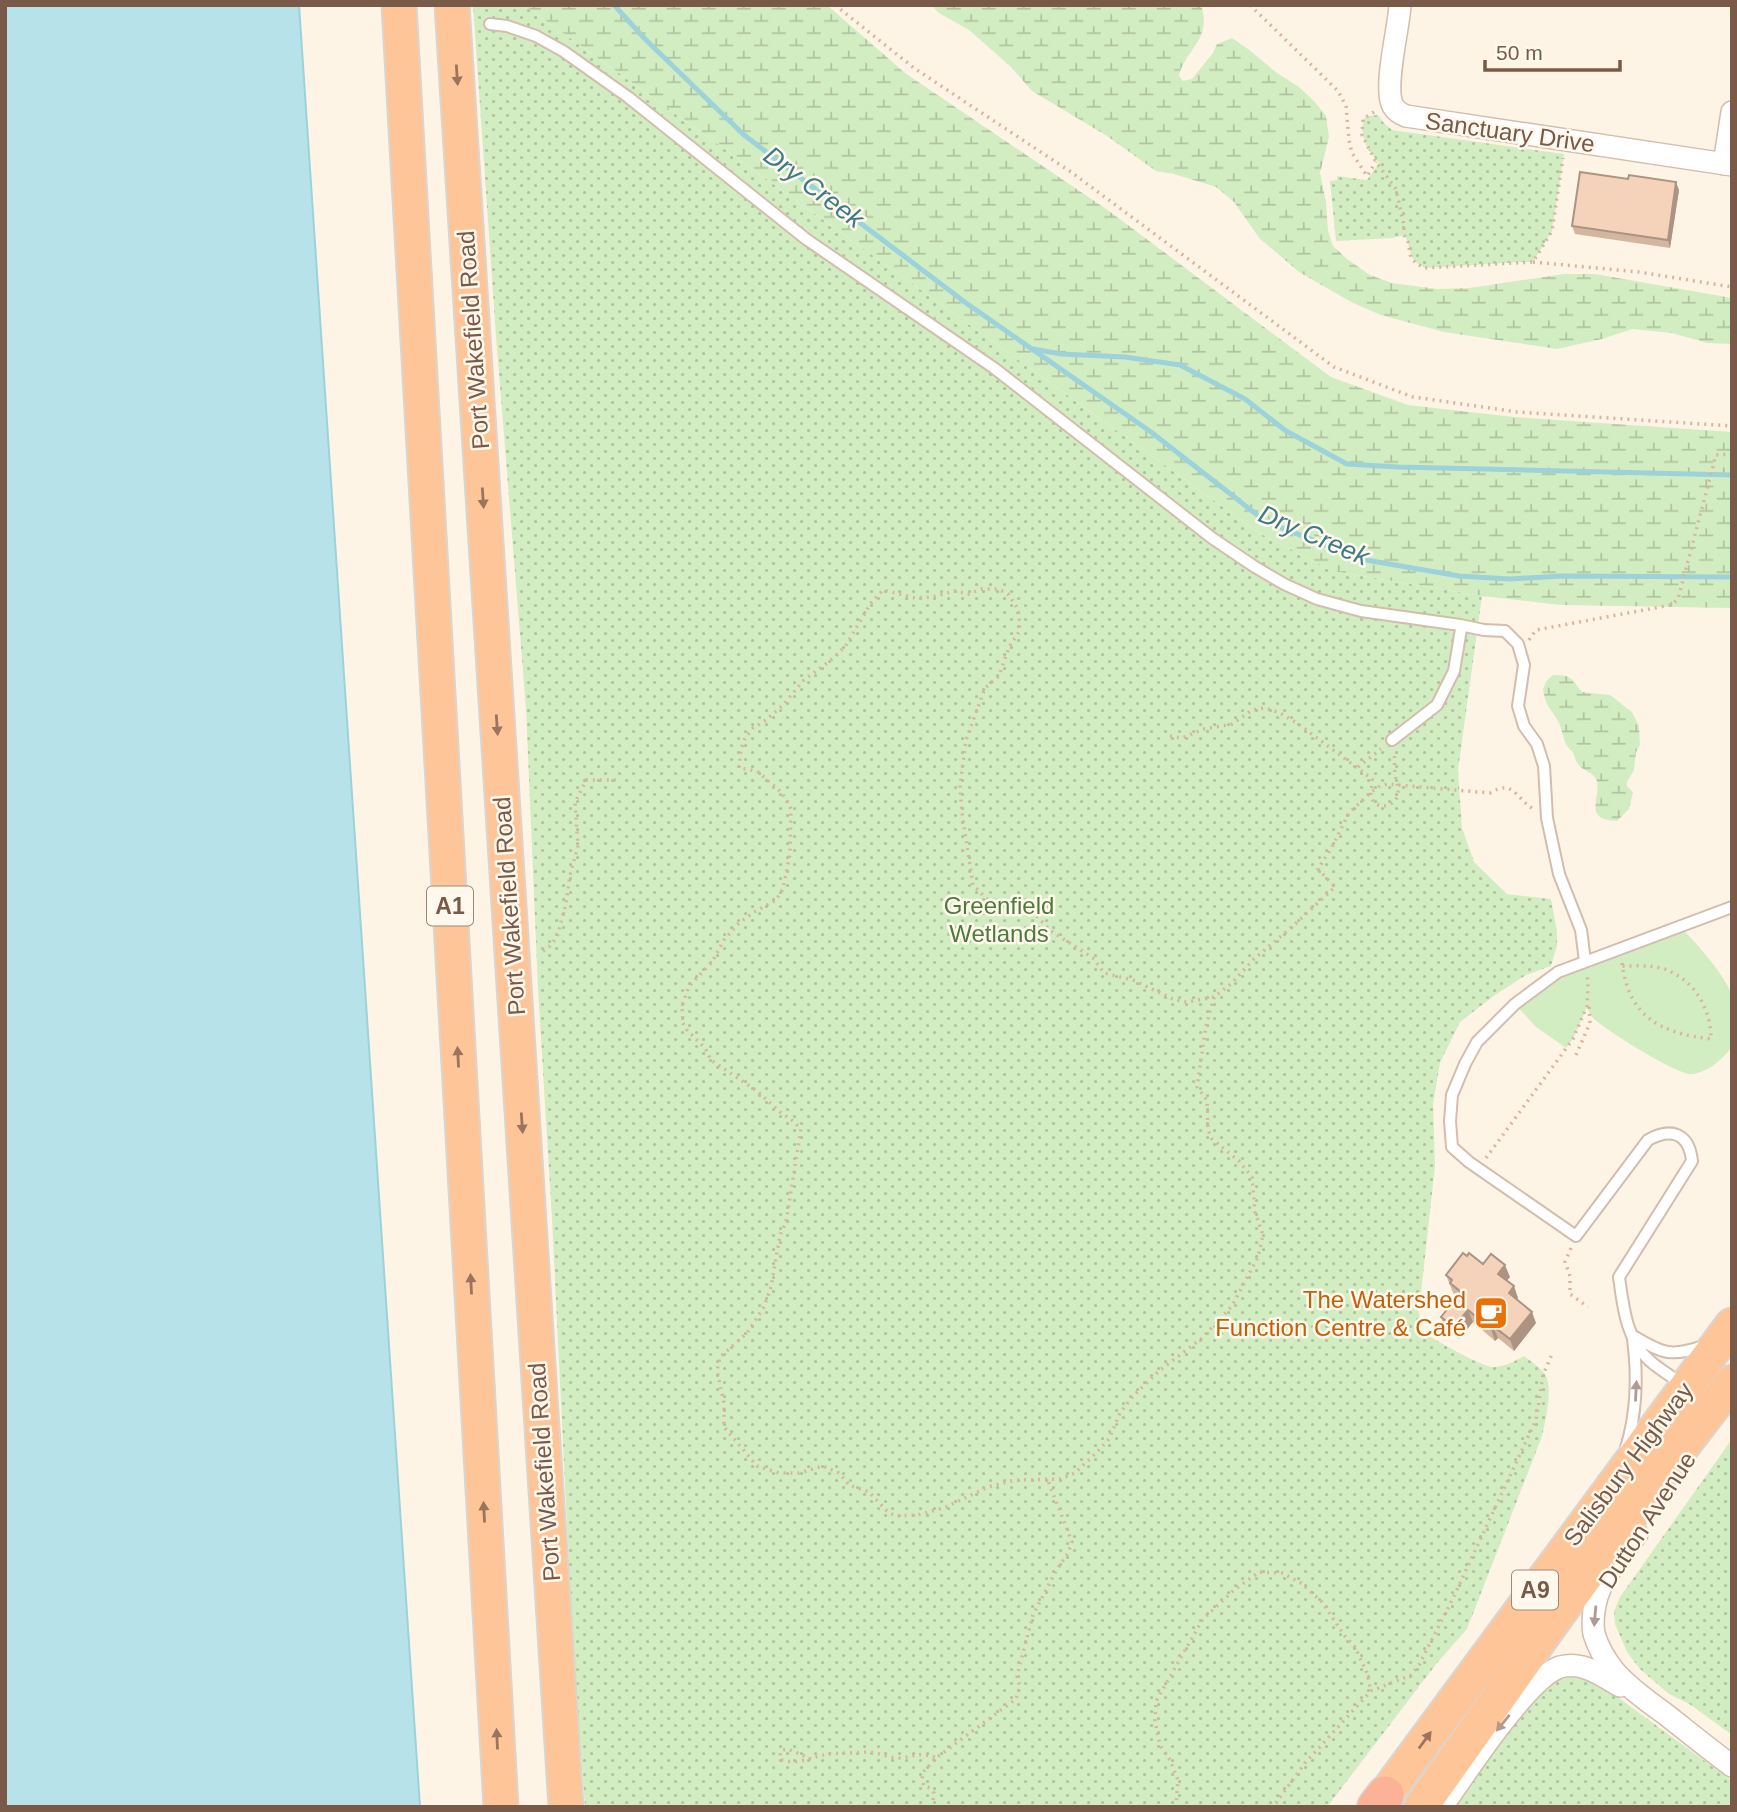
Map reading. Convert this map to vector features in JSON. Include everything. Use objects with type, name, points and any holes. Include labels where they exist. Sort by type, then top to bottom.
[{"type":"highway","name":"A1","points":[[399,5],[501,1807]]},
{"type":"highway","name":"Port Wakefield Road","points":[[452,6],[566,1807]]},
{"type":"highway","name":"Salisbury Highway","points":[[1380,1801],[1726,1333]]},
{"type":"highway","name":"Salisbury Highway","points":[[1421,1807],[1654,1483],[1732,1382]]},
{"type":"highway","points":[[1686,1387],[1712,1409]]},
{"type":"street","name":"Sanctuary Drive","points":[[1400,5],[1390,85],[1392,105],[1406,116],[1728,164]]},
{"type":"street","points":[[1728,164],[1732,111]]},
{"type":"street","name":"Dutton Avenue","points":[[1712,1409],[1691,1455],[1607,1577],[1597,1598],[1594,1632],[1602,1653],[1614,1671],[1644,1698],[1732,1766]]},
{"type":"street","name":"Dutton Avenue","points":[[1442,1807],[1500,1725],[1549,1672],[1571,1666],[1589,1668],[1644,1698]]},
{"type":"lane","points":[[490,24],[507,26],[536,36],[563,51],[628,97],[806,239],[993,368],[1212,538],[1255,567],[1317,599],[1361,611],[1505,631],[1518,644],[1524,665],[1518,706],[1524,726],[1537,744],[1544,766],[1546,818],[1559,874],[1581,930],[1586,961]]},
{"type":"lane","points":[[1392,740],[1437,705],[1454,671],[1460,625]]},
{"type":"lane","points":[[1686,1387],[1648,1359],[1632,1335],[1625,1318],[1619,1277],[1692,1161],[1690,1149],[1683,1138],[1672,1132],[1660,1133],[1648,1140],[1576,1236],[1452,1147],[1452,1095],[1477,1042],[1516,1004],[1558,972],[1732,906]]},
{"type":"lane","points":[[1632,1335],[1658,1351],[1683,1353],[1726,1333]]},
{"type":"lane","points":[[1616,1480],[1635,1412],[1637,1382],[1632,1335]]},
{"type":"path","points":[[835,5],[914,68],[1072,172],[1334,368],[1413,397],[1517,412],[1732,426]]},
{"type":"path","points":[[1250,5],[1338,91],[1346,106],[1352,153],[1367,176],[1376,162]]},
{"type":"path","points":[[1391,102],[1363,119],[1362,135],[1376,162],[1396,189],[1404,235],[1411,258],[1417,264],[1425,268],[1533,262],[1639,272],[1732,287]]},
{"type":"path","points":[[1533,262],[1552,230],[1566,140]]},
{"type":"path","points":[[1524,665],[1528,642],[1536,630],[1671,605],[1678,599],[1716,455],[1732,454]]},
{"type":"path","points":[[1214,997],[1206,1026],[1198,1087],[1207,1100],[1208,1130],[1212,1139],[1239,1161],[1252,1177],[1255,1212],[1263,1235],[1258,1257],[1232,1307],[1201,1339],[1160,1370],[1133,1396],[1120,1413],[1110,1439],[1075,1473],[1060,1479],[1015,1480],[988,1487],[946,1507],[918,1515],[895,1516],[869,1492],[849,1485],[839,1473],[823,1466],[799,1473],[779,1473],[757,1466],[724,1427],[724,1403],[718,1371],[720,1357],[747,1333],[764,1307],[771,1287],[780,1235],[786,1222],[801,1129],[757,1091],[710,1060],[705,1048],[683,1023],[682,1006],[689,986],[712,962],[724,940],[738,924],[776,900],[783,889],[790,854],[792,809],[782,793],[757,771],[739,768],[745,738],[752,727],[766,720],[783,705],[804,680],[835,657],[846,645],[871,603],[884,590],[915,598],[933,597],[954,591],[969,594],[981,589],[998,589],[1008,594],[1016,606],[1020,622],[1019,632],[1009,647],[999,676],[985,688],[966,740],[960,786],[973,886],[987,899],[1026,905],[1051,931],[1093,958],[1104,973],[1133,980],[1175,1000],[1187,1002],[1214,997],[1335,887],[1318,869],[1349,813],[1380,786],[1387,784],[1478,793],[1508,788],[1515,792],[1522,802],[1546,818]]},
{"type":"path","points":[[1170,736],[1182,738],[1204,729],[1231,724],[1252,710],[1265,708],[1297,723],[1358,767],[1372,779],[1373,800],[1381,806],[1393,803],[1400,786],[1395,776],[1392,740],[1358,767]]},
{"type":"path","points":[[543,951],[557,937],[566,904],[578,846],[575,803],[578,795],[586,780],[616,780]]},
{"type":"path","points":[[1622,966],[1661,968],[1682,978],[1694,990],[1708,1013],[1711,1040],[1669,1031],[1637,1007],[1626,987],[1622,966],[1623,947]]},
{"type":"path","points":[[1576,1055],[1590,1023],[1586,961]]},
{"type":"path","points":[[1479,1168],[1573,1039],[1587,1006],[1588,993]]},
{"type":"path","points":[[1576,1236],[1565,1262],[1570,1276],[1570,1294],[1588,1307]]},
{"type":"path","points":[[1270,1807],[1276,1803],[1305,1763],[1371,1691],[1411,1675],[1419,1665],[1536,1420],[1543,1375],[1553,1352]]},
{"type":"path","points":[[932,1807],[934,1793],[924,1786],[923,1772],[936,1758],[1016,1699],[1020,1687],[1017,1675],[1033,1615],[1072,1542],[1047,1478]]},
{"type":"path","points":[[1176,1807],[1178,1780],[1160,1745],[1155,1721],[1156,1701],[1203,1619],[1234,1590],[1259,1572],[1282,1573],[1301,1583],[1322,1602],[1355,1647],[1367,1673],[1371,1691]]},
{"type":"path","points":[[811,1759],[788,1749],[780,1753],[781,1760],[793,1763],[811,1759],[829,1754],[869,1752],[896,1758],[922,1754],[936,1758]]},
{"type":"green space","name":"Greenfield Wetlands","points":[[473,5],[524,5],[1259,533],[1332,571],[1482,596],[1458,770],[1462,828],[1474,862],[1507,894],[1551,899],[1557,946],[1551,966],[1526,975],[1460,1022],[1440,1063],[1433,1104],[1435,1166],[1419,1311],[1420,1330],[1456,1352],[1487,1366],[1501,1366],[1524,1356],[1546,1376],[1548,1407],[1541,1439],[1467,1629],[1437,1663],[1327,1807],[585,1807],[573,1649],[526,709]]},
{"type":"green space","points":[[524,5],[827,5],[905,73],[1109,211],[1331,377],[1408,405],[1514,417],[1732,432],[1732,608],[1561,605],[1482,596],[1332,571],[1259,533]]},
{"type":"green space","points":[[931,5],[1201,5],[1204,17],[1201,36],[1179,76],[1183,81],[1192,79],[1217,44],[1232,38],[1299,87],[1315,102],[1326,116],[1329,137],[1320,173],[1328,231],[1333,246],[1370,275],[1392,283],[1438,289],[1469,288],[1564,274],[1595,274],[1732,298],[1732,344],[1707,343],[1672,333],[1632,329],[1557,349],[1444,332],[1381,315],[1353,303],[1299,272],[1260,239],[1234,202],[1216,187],[1156,171],[1107,136],[1032,91],[1011,67],[969,30],[939,13]]},
{"type":"green space","points":[[1378,115],[1392,130],[1564,154],[1552,231],[1533,262],[1425,268],[1412,257],[1404,235],[1336,241],[1330,181],[1337,180],[1337,176],[1367,180],[1379,163],[1365,142],[1363,119]]},
{"type":"green space","points":[[1553,675],[1570,678],[1582,692],[1610,695],[1632,712],[1639,726],[1640,745],[1636,752],[1634,770],[1627,782],[1633,792],[1629,809],[1617,821],[1606,820],[1596,812],[1597,781],[1577,763],[1547,704],[1543,689]]},
{"type":"green space","points":[[1679,926],[1718,970],[1732,997],[1732,1047],[1719,1061],[1703,1071],[1691,1074],[1683,1072],[1656,1059],[1599,1023],[1587,1007],[1573,1039],[1566,1048],[1536,1027],[1515,1004],[1558,972]]},
{"type":"green space","points":[[1732,1439],[1732,1735],[1691,1705],[1669,1694],[1640,1669],[1627,1652],[1615,1624],[1614,1611],[1620,1597]]},
{"type":"green space","points":[[1576,1676],[1593,1679],[1732,1781],[1732,1807],[1447,1807],[1544,1687],[1560,1679]]},
{"type":"water","points":[[5,5],[299,5],[420,1807],[5,1807]]},
{"type":"building","points":[[1580,172],[1676,182],[1668,240],[1572,226]]},
{"type":"building","name":"The Watershed Function Centre & Café","points":[[1463,1253],[1467,1256],[1469,1253],[1483,1264],[1491,1254],[1505,1265],[1498,1274],[1514,1286],[1509,1293],[1532,1312],[1510,1339],[1493,1326],[1491,1329],[1468,1310],[1454,1327],[1441,1317],[1461,1292],[1450,1283],[1452,1280],[1446,1275]]},
{"type":"waterway","name":"Dry Creek","points":[[614,5],[645,39],[744,135],[966,303],[1151,432],[1265,521],[1360,559],[1459,576],[1510,579],[1561,576],[1732,577]]},
{"type":"waterway","name":"Dry Creek","points":[[1033,349],[1180,365],[1245,399],[1286,431],[1347,464],[1732,475]]},
{"type":"place","name":"The Watershed Function Centre & Café","points":[[1491,1313]]}]
